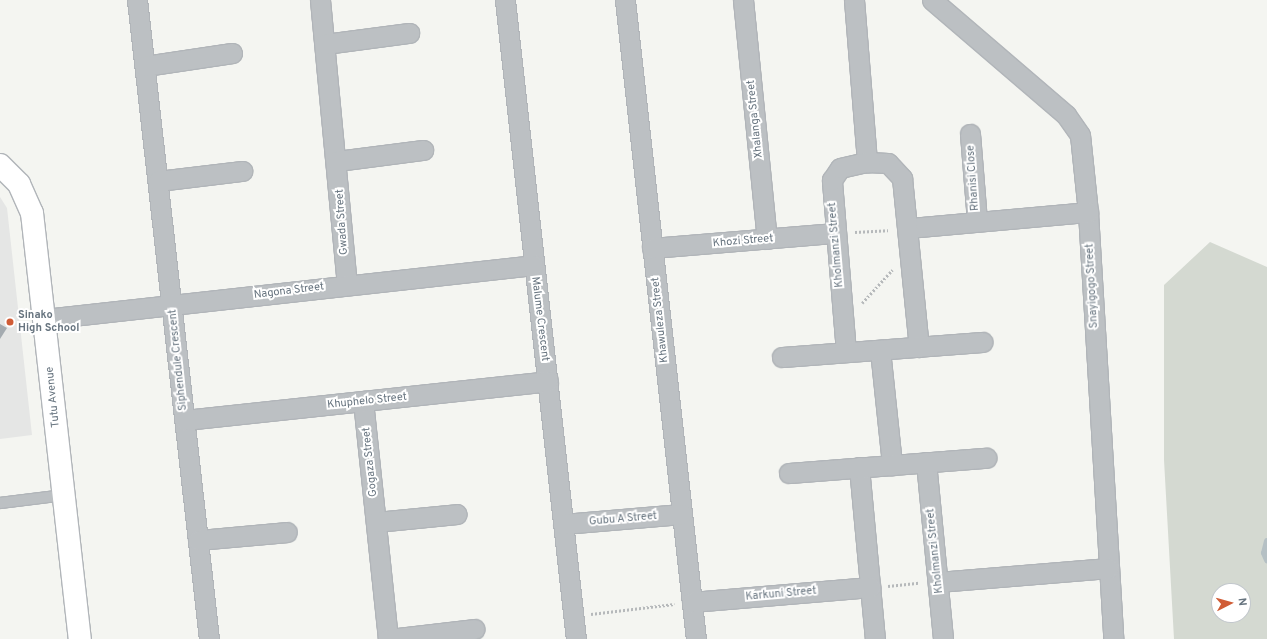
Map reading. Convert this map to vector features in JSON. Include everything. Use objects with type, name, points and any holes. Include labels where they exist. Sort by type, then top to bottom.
[{"type":"street","name":"Siphendule Crescent","points":[[137,0],[209,639]]},
{"type":"street","name":"Gwada Street","points":[[320,0],[337,161],[347,284]]},
{"type":"street","name":"Malume Crescent","points":[[505,0],[533,265],[548,381],[576,639]]},
{"type":"street","name":"Khawuleza Street","points":[[625,0],[696,639]]},
{"type":"street","name":"Xhalanga Street","points":[[743,0],[767,239]]},
{"type":"street","points":[[854,0],[867,162]]},
{"type":"street","name":"Snayigogo Street","points":[[932,0],[1075,126],[1084,149],[1113,639]]},
{"type":"street","points":[[325,44],[409,33]]},
{"type":"street","points":[[145,66],[232,53]]},
{"type":"street","name":"Rhanisi Close","points":[[970,134],[977,221]]},
{"type":"street","points":[[337,161],[423,150]]},
{"type":"street","name":"Kholmanzi Street","points":[[846,352],[835,233],[833,175],[840,168],[867,162],[888,162],[899,170],[909,228],[919,347]]},
{"type":"street","name":"Tutu Avenue","points":[[0,165],[19,184],[32,213],[80,639]]},
{"type":"street","points":[[158,181],[242,171]]},
{"type":"street","points":[[909,228],[1088,212]]},
{"type":"street","name":"Khozi Street","points":[[652,248],[835,233]]},
{"type":"street","name":"Nagona Street","points":[[45,319],[172,306],[347,284],[533,265]]},
{"type":"street","points":[[782,357],[982,342]]},
{"type":"street","points":[[880,350],[892,464]]},
{"type":"street","name":"Khuphelo Street","points":[[185,420],[548,381]]},
{"type":"street","name":"Gogaza Street","points":[[363,401],[388,639],[474,629]]},
{"type":"street","points":[[789,473],[986,458]]},
{"type":"street","name":"Kholmanzi Street","points":[[926,462],[943,639]]},
{"type":"street","points":[[859,468],[875,639]]},
{"type":"street","points":[[376,522],[457,514]]},
{"type":"street","name":"Gubu A Street","points":[[563,524],[682,514]]},
{"type":"street","points":[[198,540],[288,532]]},
{"type":"street","points":[[938,582],[1108,568]]},
{"type":"street","name":"Karkuni Street","points":[[692,602],[870,587]]},
{"type":"lane","points":[[0,503],[64,495]]},
{"type":"path","points":[[835,233],[909,228]]},
{"type":"path","points":[[844,322],[893,268]]},
{"type":"path","points":[[870,587],[938,582]]},
{"type":"path","points":[[573,616],[692,602]]},
{"type":"shaded area","name":"Sinako High School","points":[[0,197],[7,208],[32,435],[0,439]]},
{"type":"shaded area","points":[[1210,242],[1267,267],[1267,639],[1174,639],[1164,460],[1164,285]]},
{"type":"building","points":[[0,324],[7,328],[0,339]]},
{"type":"waterway","points":[[1267,541],[1264,553],[1267,560]]},
{"type":"place","name":"Sinako High School","points":[[10,322]]}]
